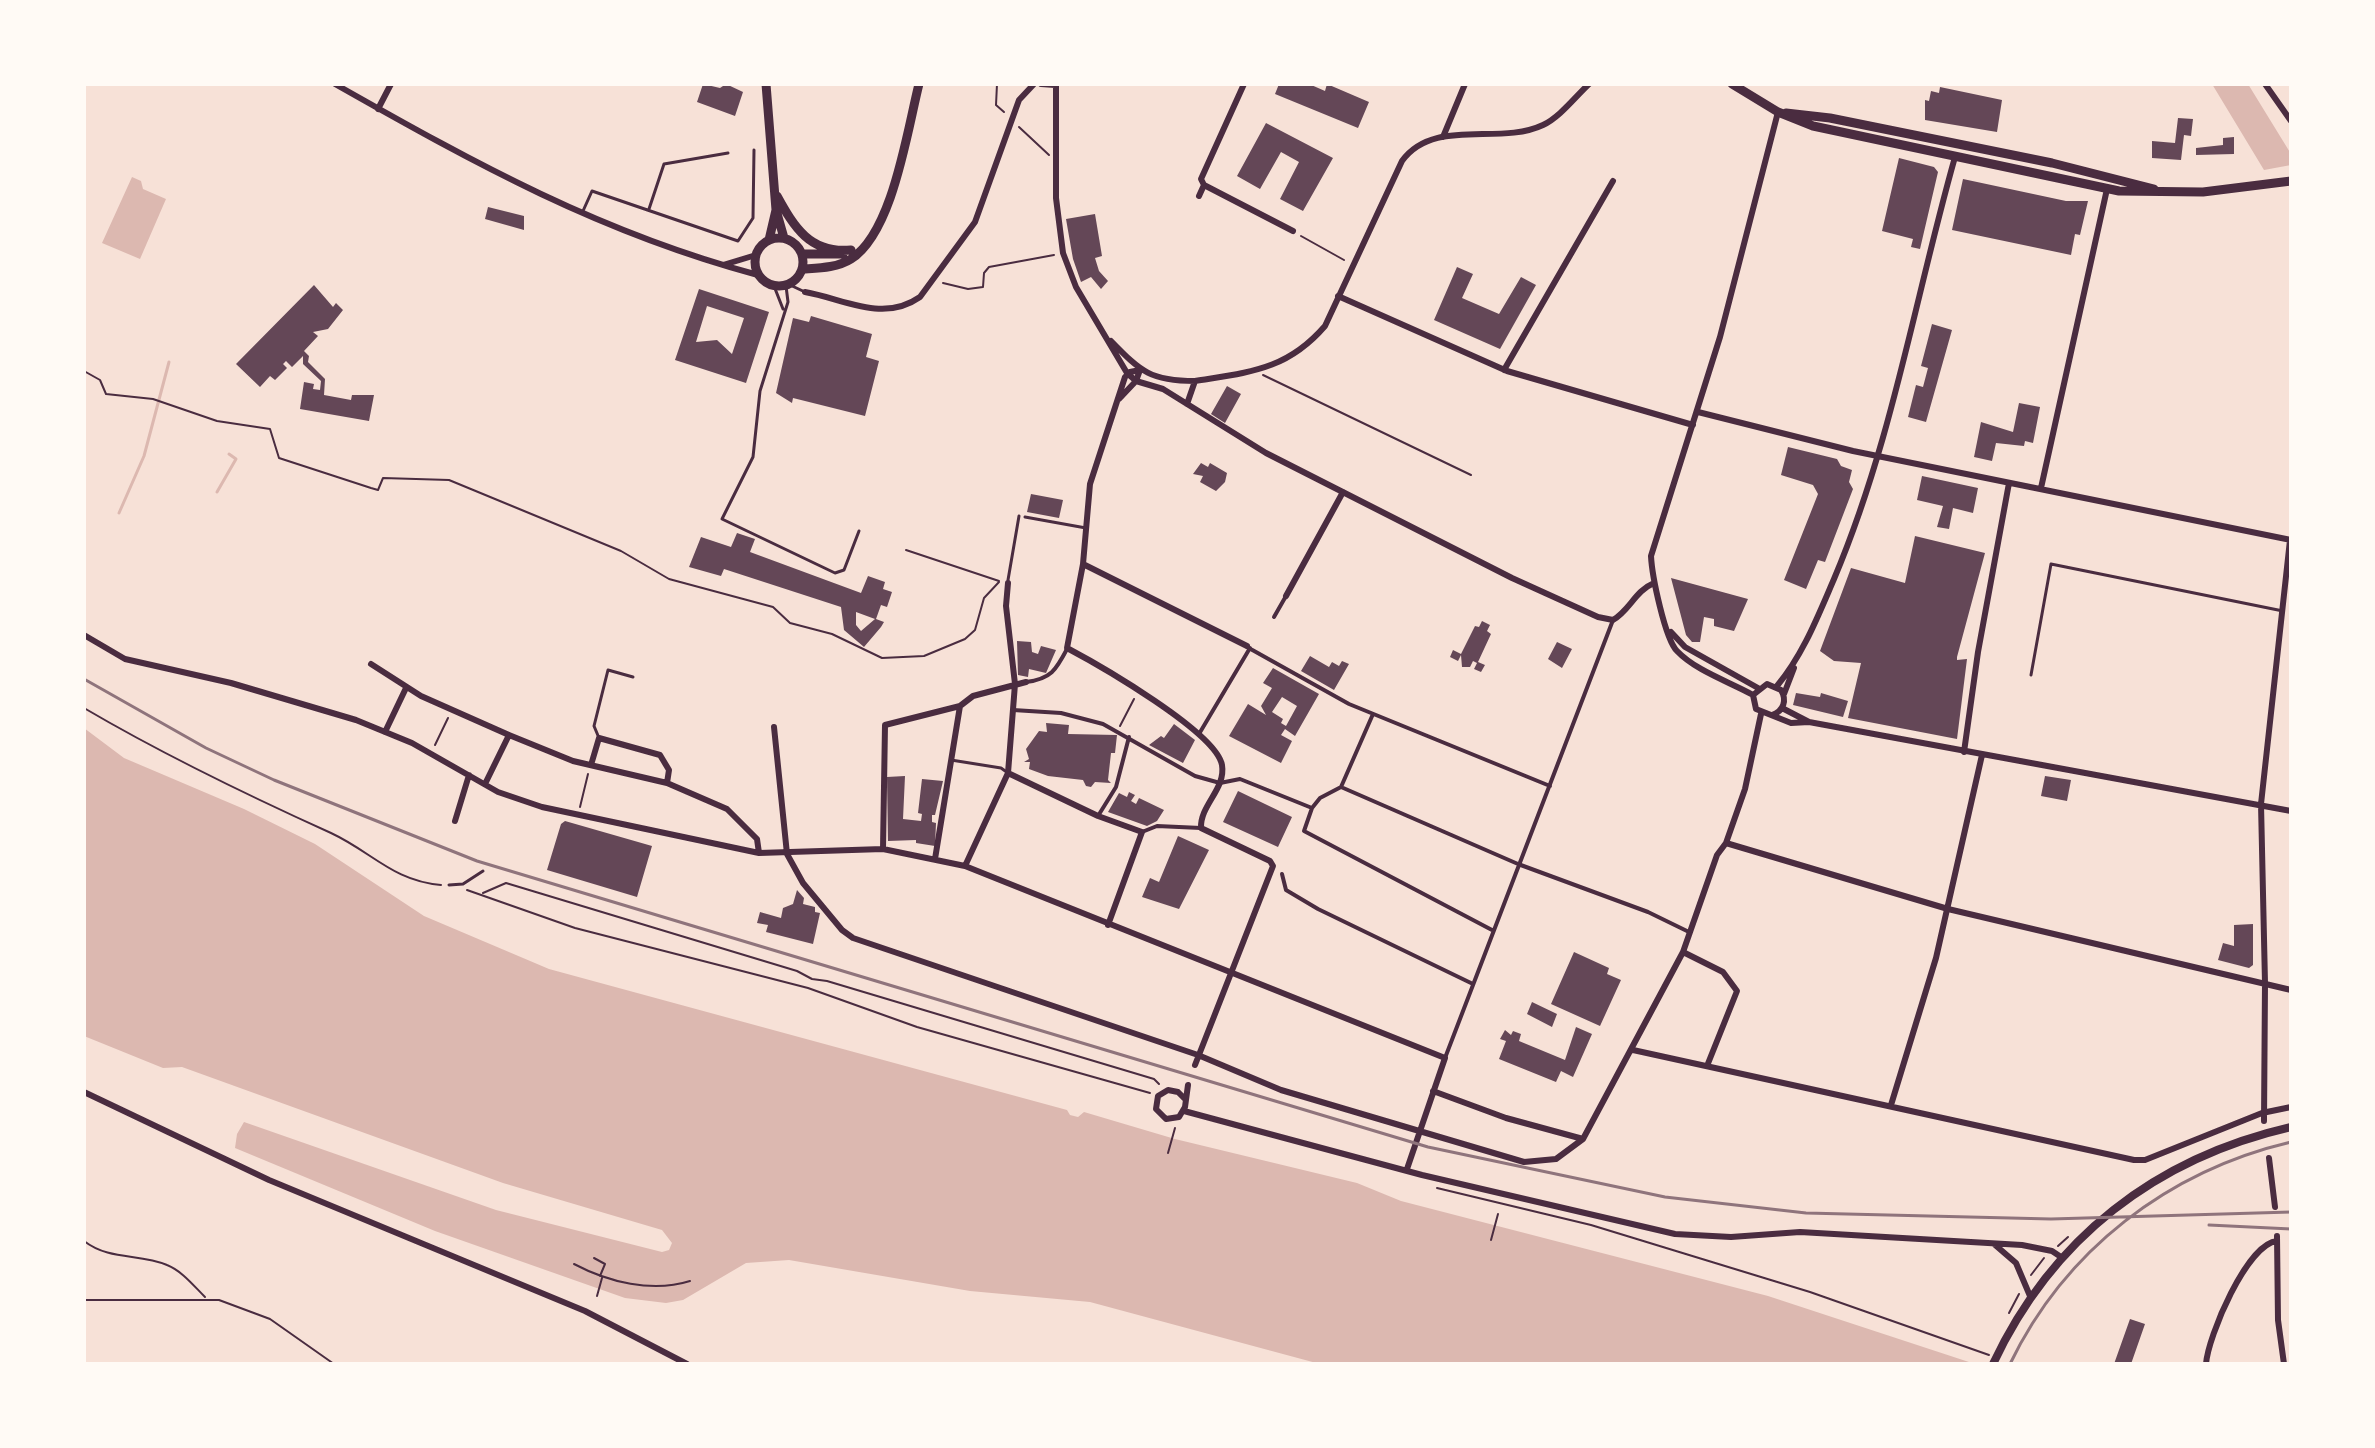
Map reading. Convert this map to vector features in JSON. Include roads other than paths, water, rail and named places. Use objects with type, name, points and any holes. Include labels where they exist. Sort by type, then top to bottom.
[{"type":"main road","points":[[766,84],[776,210],[784,238]]},
{"type":"main road","points":[[776,210],[769,240],[756,255],[758,275],[774,286],[788,285],[803,269],[848,261],[873,237],[898,165],[919,84]]},
{"type":"main road","points":[[1732,84],[1778,112],[1813,126],[2107,189],[2203,192],[2291,181]]},
{"type":"main road","points":[[1778,112],[1819,116],[2080,169],[2161,192]]},
{"type":"main road","points":[[1955,157],[1958,144]]},
{"type":"main road","points":[[775,192],[797,231],[812,244],[851,250]]},
{"type":"main road","points":[[803,254],[827,256],[851,250],[873,237]]},
{"type":"main road","points":[[769,240],[784,238],[793,242],[803,254],[803,269]]},
{"type":"main road","points":[[1996,1360],[2030,1296],[2061,1257],[2130,1197],[2205,1155],[2291,1127]]},
{"type":"street","points":[[335,84],[531,192],[582,215],[758,275]]},
{"type":"street","points":[[378,109],[391,84]]},
{"type":"street","points":[[805,292],[867,308],[899,310],[920,297],[975,222],[1019,100],[1034,84]]},
{"type":"street","points":[[1041,84],[1056,85],[1056,198],[1063,253],[1076,287],[1127,373],[1136,381],[1163,389],[1245,442],[1343,492],[1570,606],[1613,620]]},
{"type":"street","points":[[1199,196],[1204,185],[1203,172],[1244,84]]},
{"type":"street","points":[[1443,137],[1465,84]]},
{"type":"street","points":[[1106,335],[1140,370],[1162,379],[1195,381],[1257,371],[1290,358],[1308,345],[1325,326],[1402,161],[1419,143],[1443,137],[1543,125],[1589,84]]},
{"type":"street","points":[[2265,84],[2291,121]]},
{"type":"street","points":[[1753,695],[1679,653],[1672,645],[1654,583],[1653,544],[1698,412],[1778,112]]},
{"type":"street","points":[[1772,715],[1782,708],[1794,664],[1843,558],[1879,457],[1955,157]]},
{"type":"street","points":[[1504,370],[1613,181]]},
{"type":"street","points":[[1204,185],[1293,231]]},
{"type":"street","points":[[2041,488],[2107,189]]},
{"type":"street","points":[[723,265],[756,255]]},
{"type":"street","points":[[1338,296],[1504,370],[1693,425]]},
{"type":"street","points":[[1127,373],[1140,370]]},
{"type":"street","points":[[1119,399],[1136,381],[1140,370]]},
{"type":"street","points":[[883,849],[885,725],[960,706],[973,696],[1042,680],[1054,674],[1067,648],[1083,564],[1090,484],[1103,437],[1127,373]]},
{"type":"street","points":[[1162,379],[1163,389]]},
{"type":"street","points":[[1187,404],[1195,381]]},
{"type":"street","points":[[1698,412],[1879,457],[2290,540],[2261,804],[2264,1121]]},
{"type":"street","points":[[1964,752],[2009,483]]},
{"type":"street","points":[[1274,617],[1343,492]]},
{"type":"street","points":[[1083,564],[1248,647],[1331,695],[1550,786]]},
{"type":"street","points":[[965,866],[1008,773],[1010,710],[1015,684],[1004,582]]},
{"type":"street","points":[[1407,1169],[1417,1131],[1492,930],[1613,620],[1643,588],[1654,583]]},
{"type":"street","points":[[1670,631],[1685,647],[1758,688]]},
{"type":"street","points":[[84,635],[125,659],[231,683],[385,732],[431,753],[509,797],[578,816],[759,853],[883,849],[965,866],[1445,1058]]},
{"type":"street","points":[[1200,734],[1248,647]]},
{"type":"street","points":[[1067,648],[1138,690],[1200,734],[1219,756],[1220,783],[1203,816],[1201,828]]},
{"type":"street","points":[[371,664],[406,688],[509,735],[591,765],[667,783],[727,809],[757,839],[759,853]]},
{"type":"street","points":[[1777,686],[1794,664]]},
{"type":"street","points":[[1784,694],[1777,686],[1767,684],[1758,688],[1753,695],[1754,706],[1761,714],[1791,723],[1809,722],[2291,811]]},
{"type":"street","points":[[385,732],[406,688]]},
{"type":"street","points":[[935,859],[960,706]]},
{"type":"street","points":[[1782,708],[1809,722]]},
{"type":"street","points":[[1010,710],[1061,713],[1119,731],[1181,768],[1220,783],[1240,779],[1312,808]]},
{"type":"street","points":[[1373,714],[1341,787],[1320,798],[1312,808],[1304,831],[1492,930]]},
{"type":"street","points":[[774,727],[787,854],[803,883],[842,930],[853,938],[1198,1055],[1281,1090],[1477,1151],[1535,1163],[1556,1159],[1583,1139],[1683,952],[1717,855],[1726,843],[1745,789],[1761,714]]},
{"type":"street","points":[[485,784],[509,735]]},
{"type":"street","points":[[1098,816],[1116,787],[1129,737]]},
{"type":"street","points":[[591,765],[599,738],[660,755],[669,770],[667,783]]},
{"type":"street","points":[[1891,1105],[1948,909],[1982,755]]},
{"type":"street","points":[[1008,773],[1098,816],[1142,832],[1157,826],[1201,828],[1270,861],[1273,870],[1195,1065]]},
{"type":"street","points":[[455,821],[469,775]]},
{"type":"street","points":[[1341,787],[1518,864],[1648,912],[1690,932]]},
{"type":"street","points":[[1108,925],[1142,832]]},
{"type":"street","points":[[1726,843],[1948,909],[2291,990]]},
{"type":"street","points":[[1282,874],[1286,890],[1305,902],[1473,984]]},
{"type":"street","points":[[1683,952],[1723,972],[1737,991],[1707,1066]]},
{"type":"street","points":[[1633,1050],[2145,1160],[2262,1113],[2291,1107]]},
{"type":"street","points":[[1185,1099],[1173,1090],[1161,1094],[1156,1109],[1162,1117],[1175,1119],[1184,1111],[1188,1085]]},
{"type":"street","points":[[1433,1091],[1506,1118],[1583,1139]]},
{"type":"street","points":[[84,1092],[269,1180],[585,1311],[687,1364]]},
{"type":"street","points":[[1184,1111],[1675,1234],[1731,1237],[1800,1232],[2040,1247],[2061,1257]]},
{"type":"street","points":[[2269,1158],[2275,1207]]},
{"type":"street","points":[[2206,1364],[2212,1333],[2232,1292],[2264,1245],[2277,1238],[2278,1320],[2284,1364]]},
{"type":"street","points":[[1994,1244],[2016,1263],[2030,1296]]},
{"type":"lane","points":[[582,215],[592,191],[738,241],[753,218],[754,150]]},
{"type":"lane","points":[[648,210],[664,164],[728,153]]},
{"type":"lane","points":[[805,292],[788,285],[788,302],[783,309],[760,391],[753,457],[722,519],[835,573],[844,570],[859,531]]},
{"type":"lane","points":[[774,286],[783,309]]},
{"type":"lane","points":[[1004,582],[1019,516]]},
{"type":"lane","points":[[1025,517],[1086,528]]},
{"type":"lane","points":[[2031,675],[2051,564],[2283,611]]},
{"type":"lane","points":[[599,738],[594,726],[608,670],[633,677]]},
{"type":"lane","points":[[951,760],[1001,768],[1008,773]]},
{"type":"lane","points":[[449,885],[463,884],[483,871]]},
{"type":"waterway","points":[[119,513],[144,456],[169,362]]},
{"type":"waterway","points":[[217,492],[236,459],[229,454]]},
{"type":"railway","points":[[84,679],[206,748],[274,780],[477,861],[1428,1147],[1665,1197],[1806,1213],[2051,1219],[2291,1212]]},
{"type":"railway","points":[[2010,1364],[2033,1323],[2060,1285],[2091,1251],[2125,1221],[2203,1173],[2246,1155],[2291,1142]]},
{"type":"railway","points":[[2209,1225],[2291,1229]]}]
